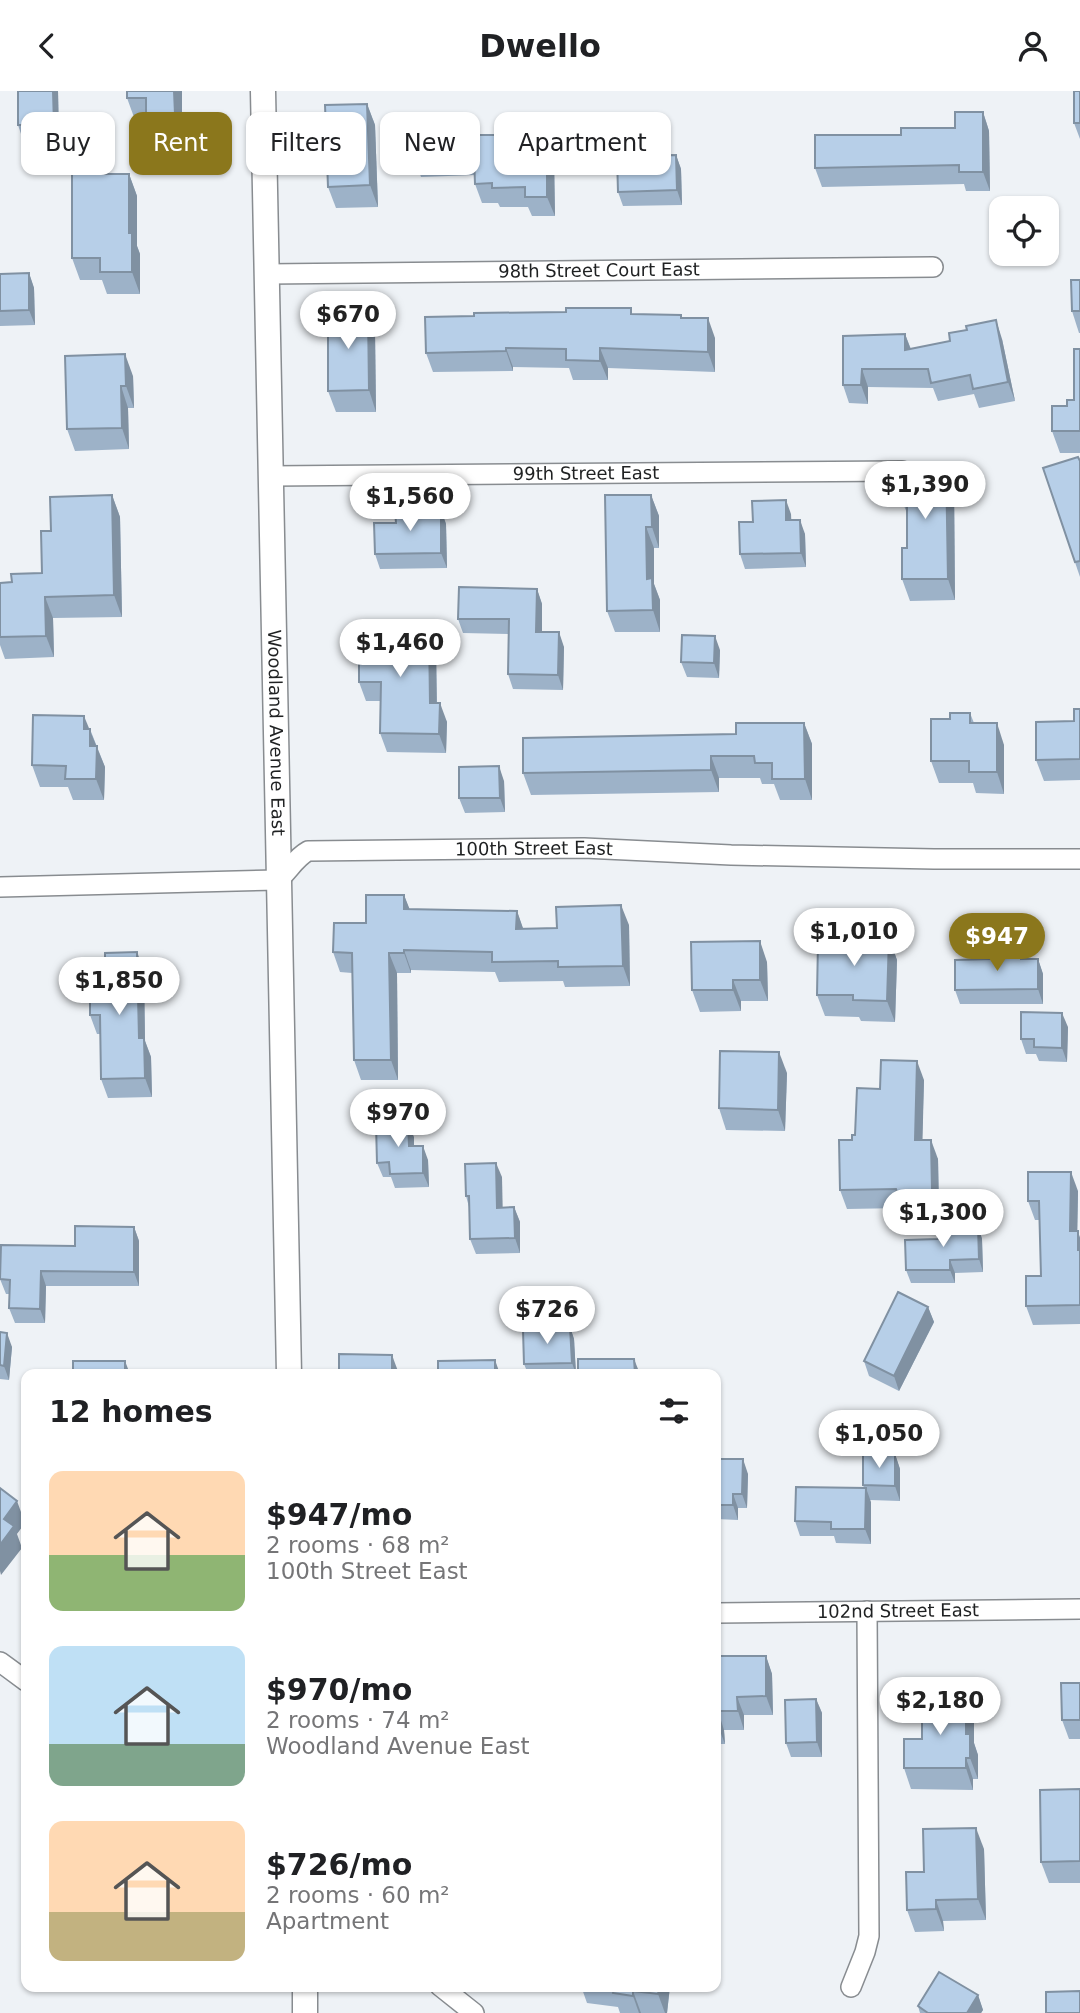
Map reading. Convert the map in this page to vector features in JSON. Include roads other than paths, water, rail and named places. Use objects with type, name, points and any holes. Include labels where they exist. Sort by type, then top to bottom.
[{"type":"street","name":"Woodland Avenue East","points":[[263,91],[289,1369]]},
{"type":"street","name":"98th Street Court East","points":[[267,274],[933,267]]},
{"type":"street","name":"99th Street East","points":[[271,476],[902,471]]},
{"type":"street","name":"100th Street East","points":[[278,880],[308,851],[584,848],[731,855],[1080,859]]},
{"type":"street","points":[[0,887],[278,880]]},
{"type":"street","name":"102nd Street East","points":[[721,1613],[1080,1609]]},
{"type":"street","points":[[851,1987],[869,1936],[867,1611]]},
{"type":"street","points":[[0,1663],[21,1678]]},
{"type":"street","points":[[305,1992],[305,2013]]},
{"type":"street","points":[[448,1992],[474,2013]]}]
